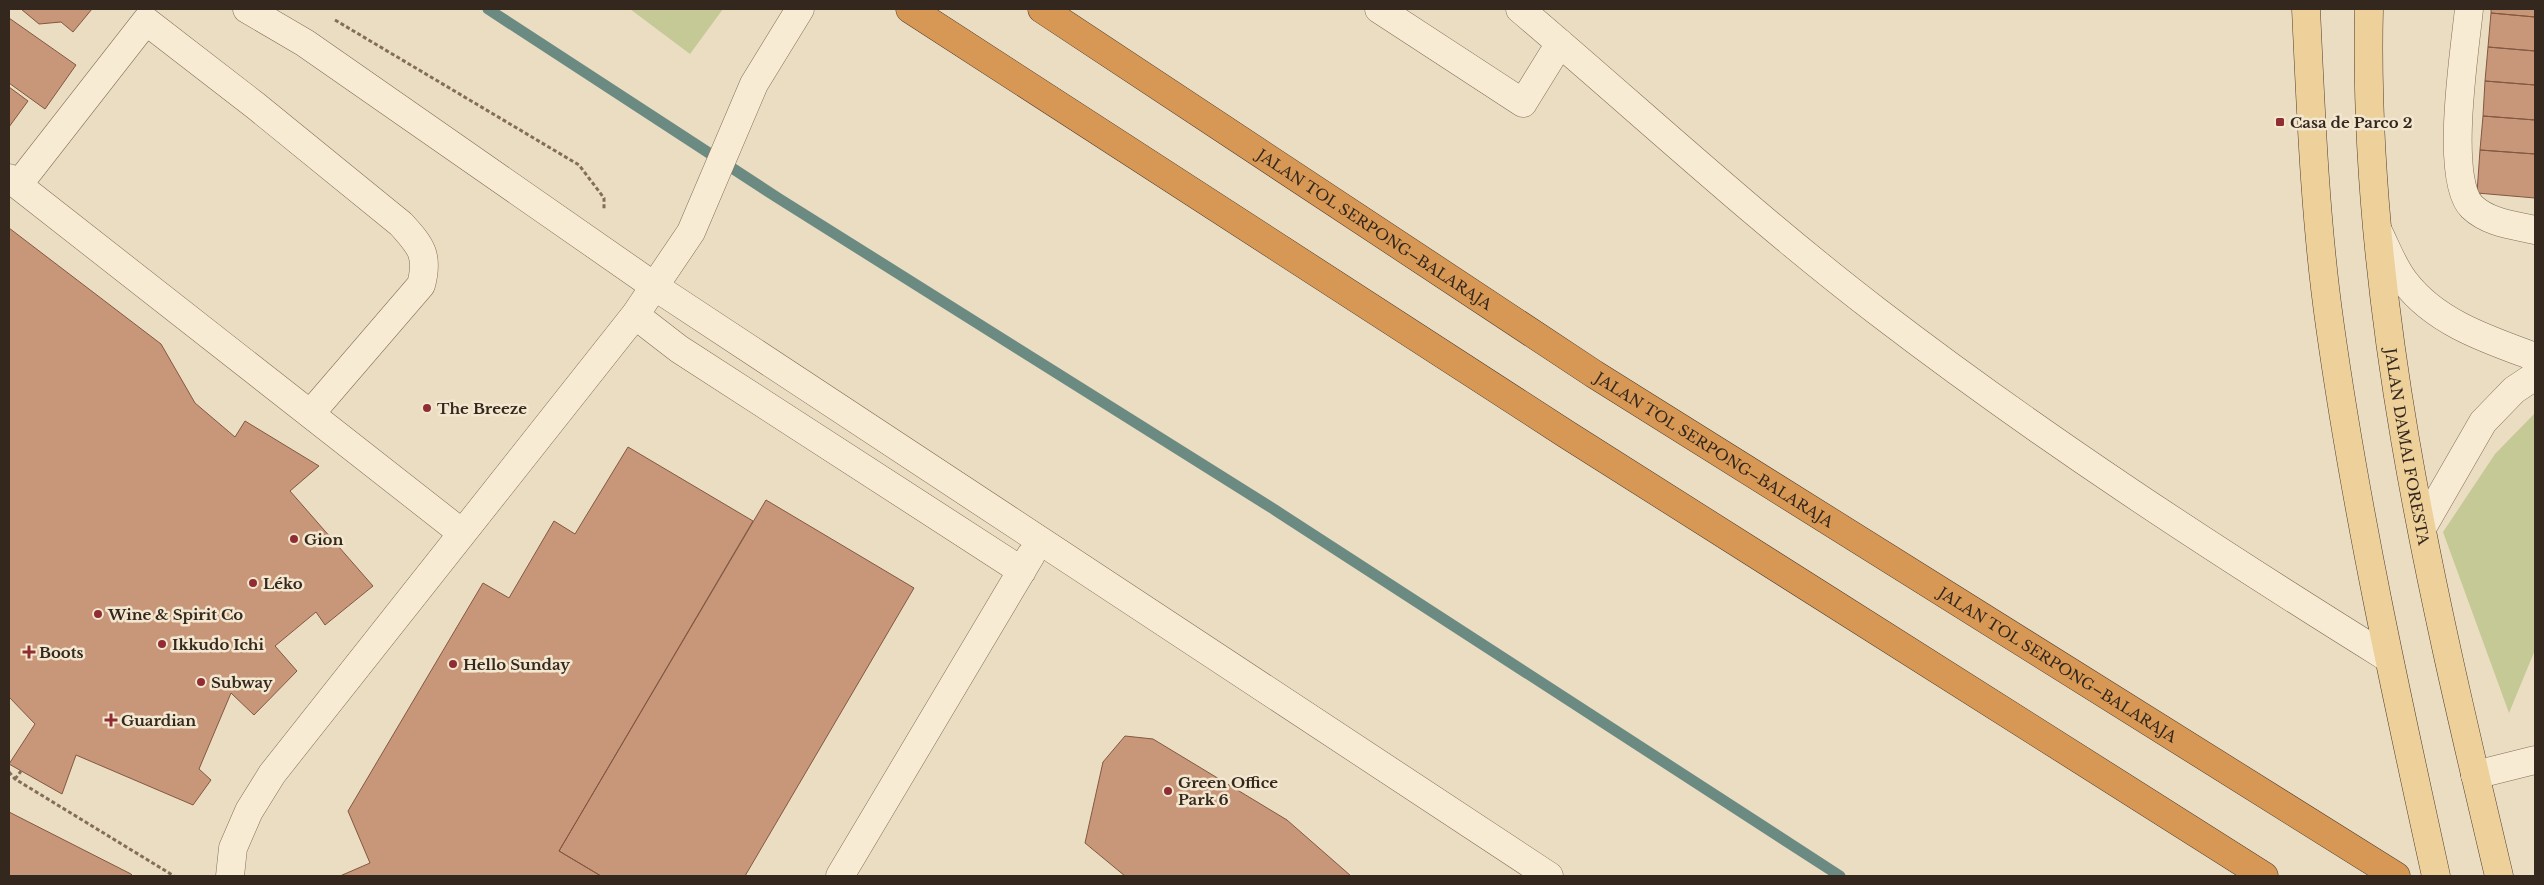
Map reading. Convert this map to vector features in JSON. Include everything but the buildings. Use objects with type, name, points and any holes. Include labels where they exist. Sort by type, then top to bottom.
[{"type":"highway","points":[[910,9],[1558,428],[2264,876]]},
{"type":"highway","name":"JALAN TOL SERPONG–BALARAJA","points":[[1042,9],[1594,374],[2396,876]]},
{"type":"main road","points":[[2306,9],[2317,204],[2330,323],[2349,447],[2388,658],[2436,876]]},
{"type":"main road","name":"JALAN DAMAI FORESTA","points":[[2369,9],[2368,54],[2376,227],[2404,433],[2446,654],[2499,876]]},
{"type":"street","points":[[247,9],[305,43],[654,286],[1549,876]]},
{"type":"street","points":[[230,876],[233,848],[249,811],[272,774],[388,631],[462,533],[635,315],[692,232],[754,84],[800,9]]},
{"type":"street","points":[[1379,9],[1523,103],[1560,43]]},
{"type":"street","points":[[1520,9],[1760,216],[1877,311],[2045,434],[2195,537],[2388,658]]},
{"type":"street","points":[[2469,9],[2458,140],[2458,171],[2462,194],[2482,215],[2496,221],[2535,230]]},
{"type":"street","points":[[310,413],[421,285],[426,267],[421,246],[402,224],[153,15],[13,182],[462,533]]},
{"type":"street","points":[[2376,227],[2404,281],[2436,312],[2466,329],[2535,357]]},
{"type":"street","points":[[635,315],[679,349],[1022,571]]},
{"type":"street","points":[[2422,528],[2483,422],[2514,390],[2535,376]]},
{"type":"street","points":[[840,876],[1039,541]]},
{"type":"street","points":[[2475,775],[2535,760]]},
{"type":"path","points":[[334,19],[579,166],[604,198],[605,252]]},
{"type":"path","points":[[15,779],[21,770]]},
{"type":"path","points":[[9,772],[15,779],[174,876]]},
{"type":"green space","points":[[630,9],[723,9],[690,54]]},
{"type":"green space","points":[[2535,413],[2535,650],[2509,713],[2443,532],[2495,454]]},
{"type":"waterway","points":[[488,9],[778,198],[1275,510],[1840,876]]},
{"type":"place","name":"Casa de Parco 2","points":[[2280,122]]},
{"type":"place","name":"The Breeze","points":[[427,408]]},
{"type":"place","name":"Gion","points":[[294,539]]},
{"type":"place","name":"Léko","points":[[253,583]]},
{"type":"place","name":"Wine & Spirit Co","points":[[98,614]]},
{"type":"place","name":"Ikkudo Ichi","points":[[162,644]]},
{"type":"place","name":"Boots","points":[[29,652]]},
{"type":"place","name":"Hello Sunday","points":[[453,664]]},
{"type":"place","name":"Subway","points":[[201,682]]},
{"type":"place","name":"Guardian","points":[[111,720]]},
{"type":"place","name":"Green Office Park 6","points":[[1168,791]]}]
